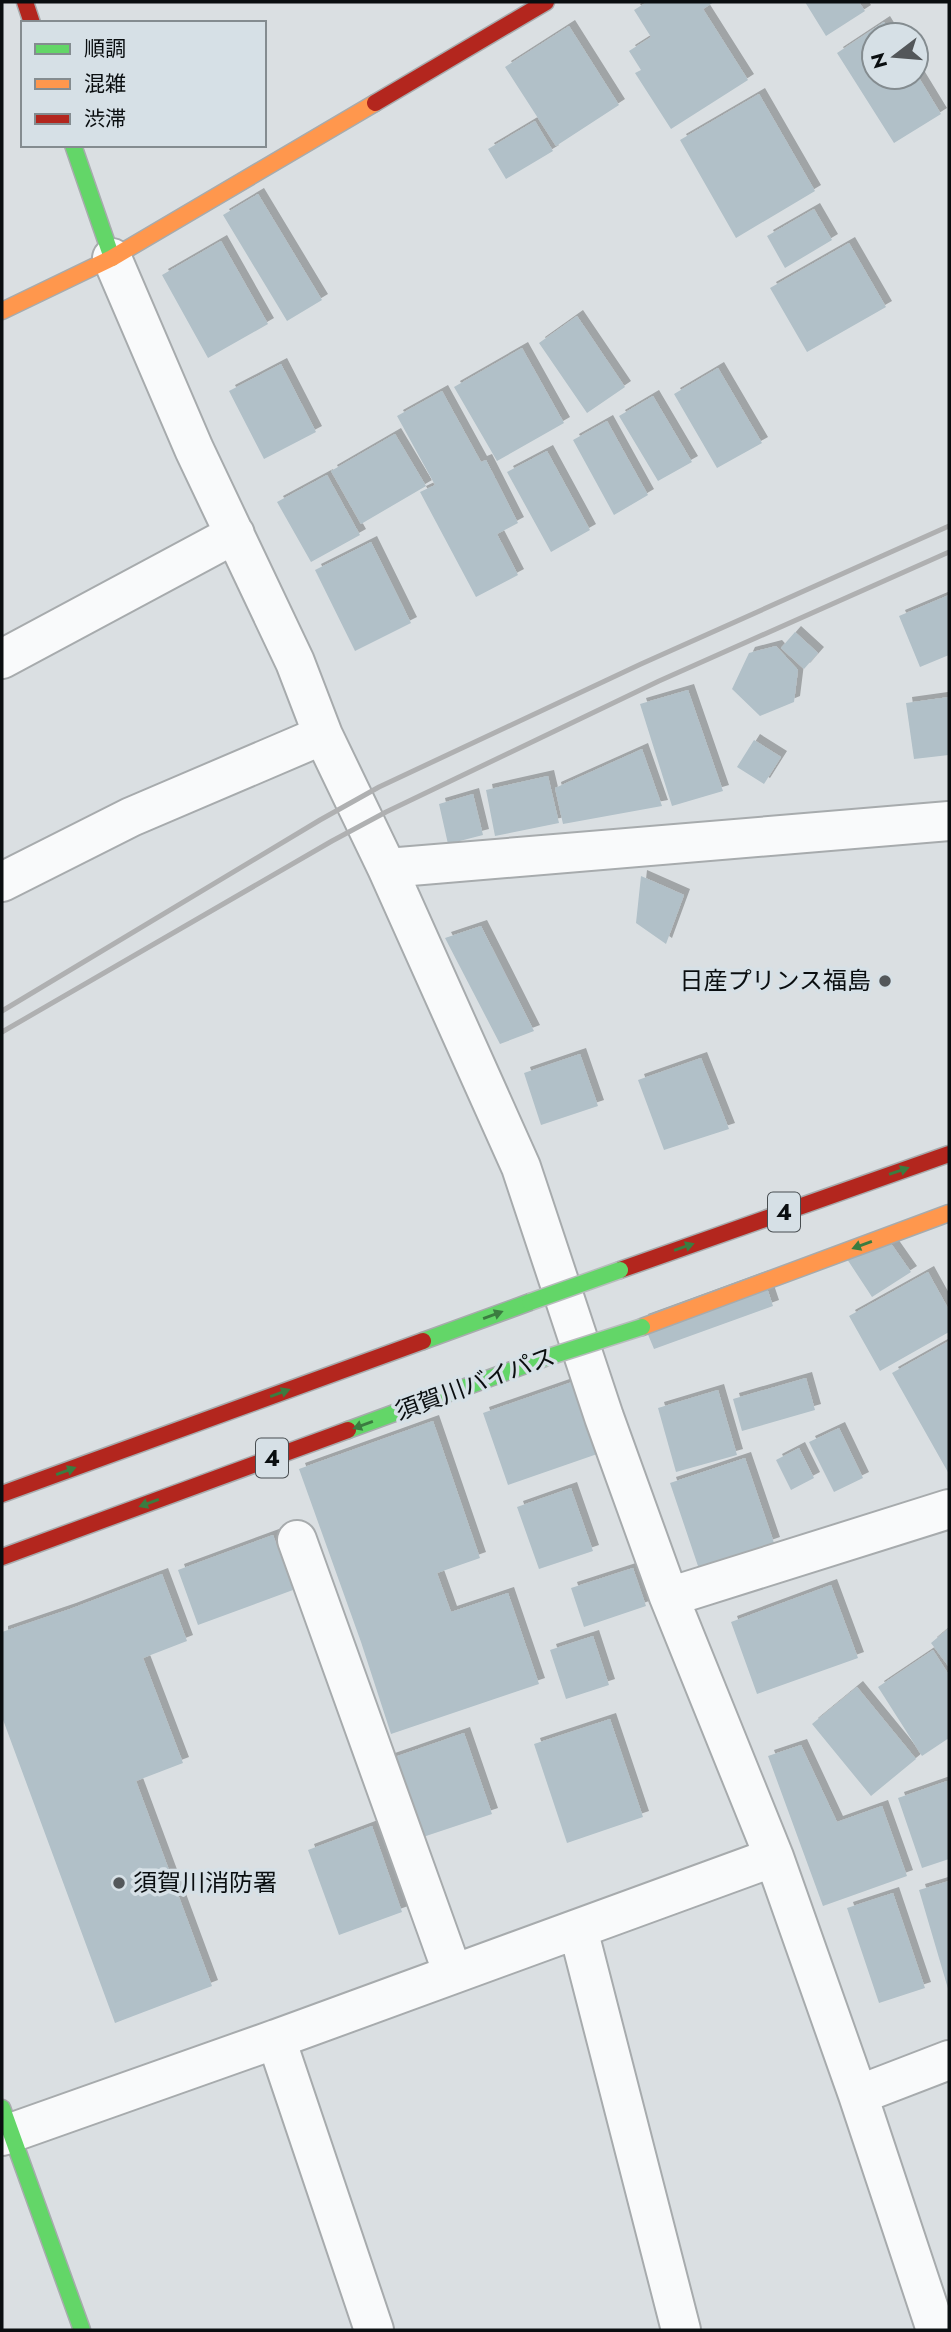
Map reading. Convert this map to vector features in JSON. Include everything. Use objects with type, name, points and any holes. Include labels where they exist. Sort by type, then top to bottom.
[{"type":"main road","points":[[24,2],[31,21]]},
{"type":"main road","points":[[2,311],[112,258],[545,2]]},
{"type":"main road","points":[[74,147],[112,258]]},
{"type":"main road","name":"4","points":[[2,1494],[530,1302],[949,1154]]},
{"type":"main road","name":"須賀川バイパス","points":[[2,1557],[542,1359],[642,1327],[949,1213]]},
{"type":"main road","points":[[5,2125],[82,2330]]},
{"type":"street","points":[[112,258],[194,449],[295,662],[323,735],[387,868],[521,1167],[604,1417],[669,1597],[774,1857],[858,2095],[936,2330]]},
{"type":"street","points":[[2,659],[234,534]]},
{"type":"street","points":[[2,882],[131,817],[323,735]]},
{"type":"street","points":[[387,868],[949,821]]},
{"type":"street","points":[[669,1597],[949,1509]]},
{"type":"street","points":[[297,1540],[453,1974]]},
{"type":"street","points":[[5,2125],[276,2039],[774,1857]]},
{"type":"street","points":[[578,1929],[681,2330]]},
{"type":"street","points":[[276,2039],[374,2330]]},
{"type":"street","points":[[858,2095],[949,2060]]},
{"type":"building","points":[[647,2],[714,2],[703,9],[748,80],[671,129],[635,73],[641,70],[629,51],[651,37],[634,10]]},
{"type":"building","points":[[805,2],[859,2],[865,11],[826,36]]},
{"type":"building","points":[[569,26],[619,105],[556,146],[505,67]]},
{"type":"building","points":[[860,38],[860,89],[837,53]]},
{"type":"building","points":[[861,91],[927,91],[941,114],[894,143]]},
{"type":"building","points":[[759,94],[815,191],[736,238],[680,140]]},
{"type":"building","points":[[535,121],[553,151],[506,179],[488,149]]},
{"type":"building","points":[[258,194],[322,300],[287,321],[223,215]]},
{"type":"building","points":[[814,209],[832,240],[785,268],[767,236]]},
{"type":"building","points":[[221,241],[268,324],[208,358],[162,275]]},
{"type":"building","points":[[849,243],[886,307],[807,352],[770,288]]},
{"type":"building","points":[[577,316],[625,387],[587,413],[539,343]]},
{"type":"building","points":[[522,348],[564,423],[497,461],[454,387]]},
{"type":"building","points":[[281,364],[316,432],[264,459],[229,391]]},
{"type":"building","points":[[718,368],[762,443],[717,468],[674,394]]},
{"type":"building","points":[[442,391],[481,462],[486,460],[518,523],[497,534],[518,575],[476,597],[420,492],[435,485],[397,416]]},
{"type":"building","points":[[653,396],[692,462],[658,481],[619,416]]},
{"type":"building","points":[[607,421],[648,495],[614,515],[573,440]]},
{"type":"building","points":[[395,434],[426,486],[361,524],[331,471]]},
{"type":"building","points":[[547,451],[590,530],[551,552],[507,472]]},
{"type":"building","points":[[327,475],[360,535],[311,562],[277,502]]},
{"type":"building","points":[[371,542],[411,623],[355,651],[315,570]]},
{"type":"building","points":[[949,595],[949,655],[920,667],[899,616]]},
{"type":"building","points":[[795,632],[818,653],[804,669],[781,648]]},
{"type":"building","points":[[776,646],[798,670],[794,702],[760,716],[732,689],[749,653]]},
{"type":"building","points":[[688,690],[723,791],[672,806],[640,704]]},
{"type":"building","points":[[949,697],[949,755],[914,759],[906,703]]},
{"type":"building","points":[[754,740],[781,757],[764,784],[737,767]]},
{"type":"building","points":[[642,749],[662,806],[563,824],[555,788]]},
{"type":"building","points":[[548,776],[559,823],[495,836],[486,790]]},
{"type":"building","points":[[473,794],[483,835],[448,844],[439,804]]},
{"type":"building","points":[[641,876],[684,895],[666,944],[636,923]]},
{"type":"building","points":[[481,926],[534,1031],[500,1044],[445,938]]},
{"type":"building","points":[[580,1054],[598,1106],[541,1125],[524,1073]]},
{"type":"building","points":[[701,1058],[729,1129],[664,1150],[638,1080]]},
{"type":"building","points":[[885,1235],[911,1272],[872,1297],[847,1259]]},
{"type":"building","points":[[928,1272],[949,1310],[949,1332],[880,1371],[849,1316]]},
{"type":"building","points":[[763,1276],[773,1306],[654,1349],[642,1320]]},
{"type":"building","points":[[949,1341],[949,1474],[892,1373]]},
{"type":"building","points":[[806,1378],[815,1410],[742,1431],[733,1399]]},
{"type":"building","points":[[578,1380],[603,1452],[508,1485],[483,1413]]},
{"type":"building","points":[[718,1390],[737,1455],[676,1472],[658,1408]]},
{"type":"building","points":[[433,1421],[480,1558],[437,1573],[451,1612],[508,1593],[539,1684],[391,1734],[299,1469]]},
{"type":"building","points":[[839,1428],[863,1478],[834,1492],[809,1442]]},
{"type":"building","points":[[799,1448],[814,1478],[791,1490],[776,1460]]},
{"type":"building","points":[[745,1458],[774,1543],[699,1569],[670,1483]]},
{"type":"building","points":[[571,1488],[593,1551],[539,1569],[517,1507]]},
{"type":"building","points":[[273,1535],[293,1590],[198,1625],[178,1570]]},
{"type":"building","points":[[633,1568],[646,1606],[584,1627],[571,1588]]},
{"type":"building","name":"須賀川消防署","points":[[162,1574],[187,1641],[143,1658],[183,1763],[136,1781],[212,1986],[115,2023],[2,1717],[2,1632]]},
{"type":"building","points":[[831,1585],[858,1658],[757,1694],[731,1622]]},
{"type":"building","points":[[949,1628],[949,1667],[931,1643]]},
{"type":"building","points":[[593,1636],[609,1685],[566,1699],[550,1650]]},
{"type":"building","points":[[933,1650],[949,1675],[949,1738],[922,1756],[878,1687]]},
{"type":"building","points":[[857,1687],[916,1759],[871,1796],[812,1724]]},
{"type":"building","points":[[610,1719],[643,1817],[567,1843],[534,1744]]},
{"type":"building","points":[[464,1733],[492,1814],[417,1839],[389,1759]]},
{"type":"building","points":[[801,1745],[837,1822],[882,1806],[907,1876],[823,1906],[768,1756]]},
{"type":"building","points":[[947,1781],[949,1859],[922,1868],[898,1798]]},
{"type":"building","points":[[372,1826],[402,1912],[339,1935],[308,1850]]},
{"type":"building","points":[[949,1881],[949,1992],[919,1890]]},
{"type":"building","points":[[893,1893],[925,1988],[879,2003],[847,1908]]},
{"type":"railway","points":[[2,1011],[379,787],[641,664],[949,526]]},
{"type":"railway","points":[[2,1032],[386,812],[659,681],[949,552]]},
{"type":"traffic: fast","points":[[74,147],[112,258]]},
{"type":"traffic: fast","points":[[530,1302],[620,1270]]},
{"type":"traffic: fast","points":[[423,1341],[530,1302]]},
{"type":"traffic: fast","points":[[542,1359],[642,1327]]},
{"type":"traffic: fast","points":[[348,1430],[542,1359]]},
{"type":"traffic: fast","points":[[2,2108],[82,2330]]},
{"type":"traffic: slow","points":[[2,311],[112,258],[375,103]]},
{"type":"traffic: slow","points":[[642,1327],[949,1213]]},
{"type":"traffic: jam","points":[[25,2],[31,21]]},
{"type":"traffic: jam","points":[[375,103],[546,2]]},
{"type":"traffic: jam","points":[[620,1270],[949,1154]]},
{"type":"traffic: jam","points":[[2,1494],[423,1341]]},
{"type":"traffic: jam","points":[[2,1557],[348,1430]]},
{"type":"place","name":"日産プリンス福島","points":[[885,981]]},
{"type":"place","name":"須賀川消防署","points":[[119,1883]]}]
